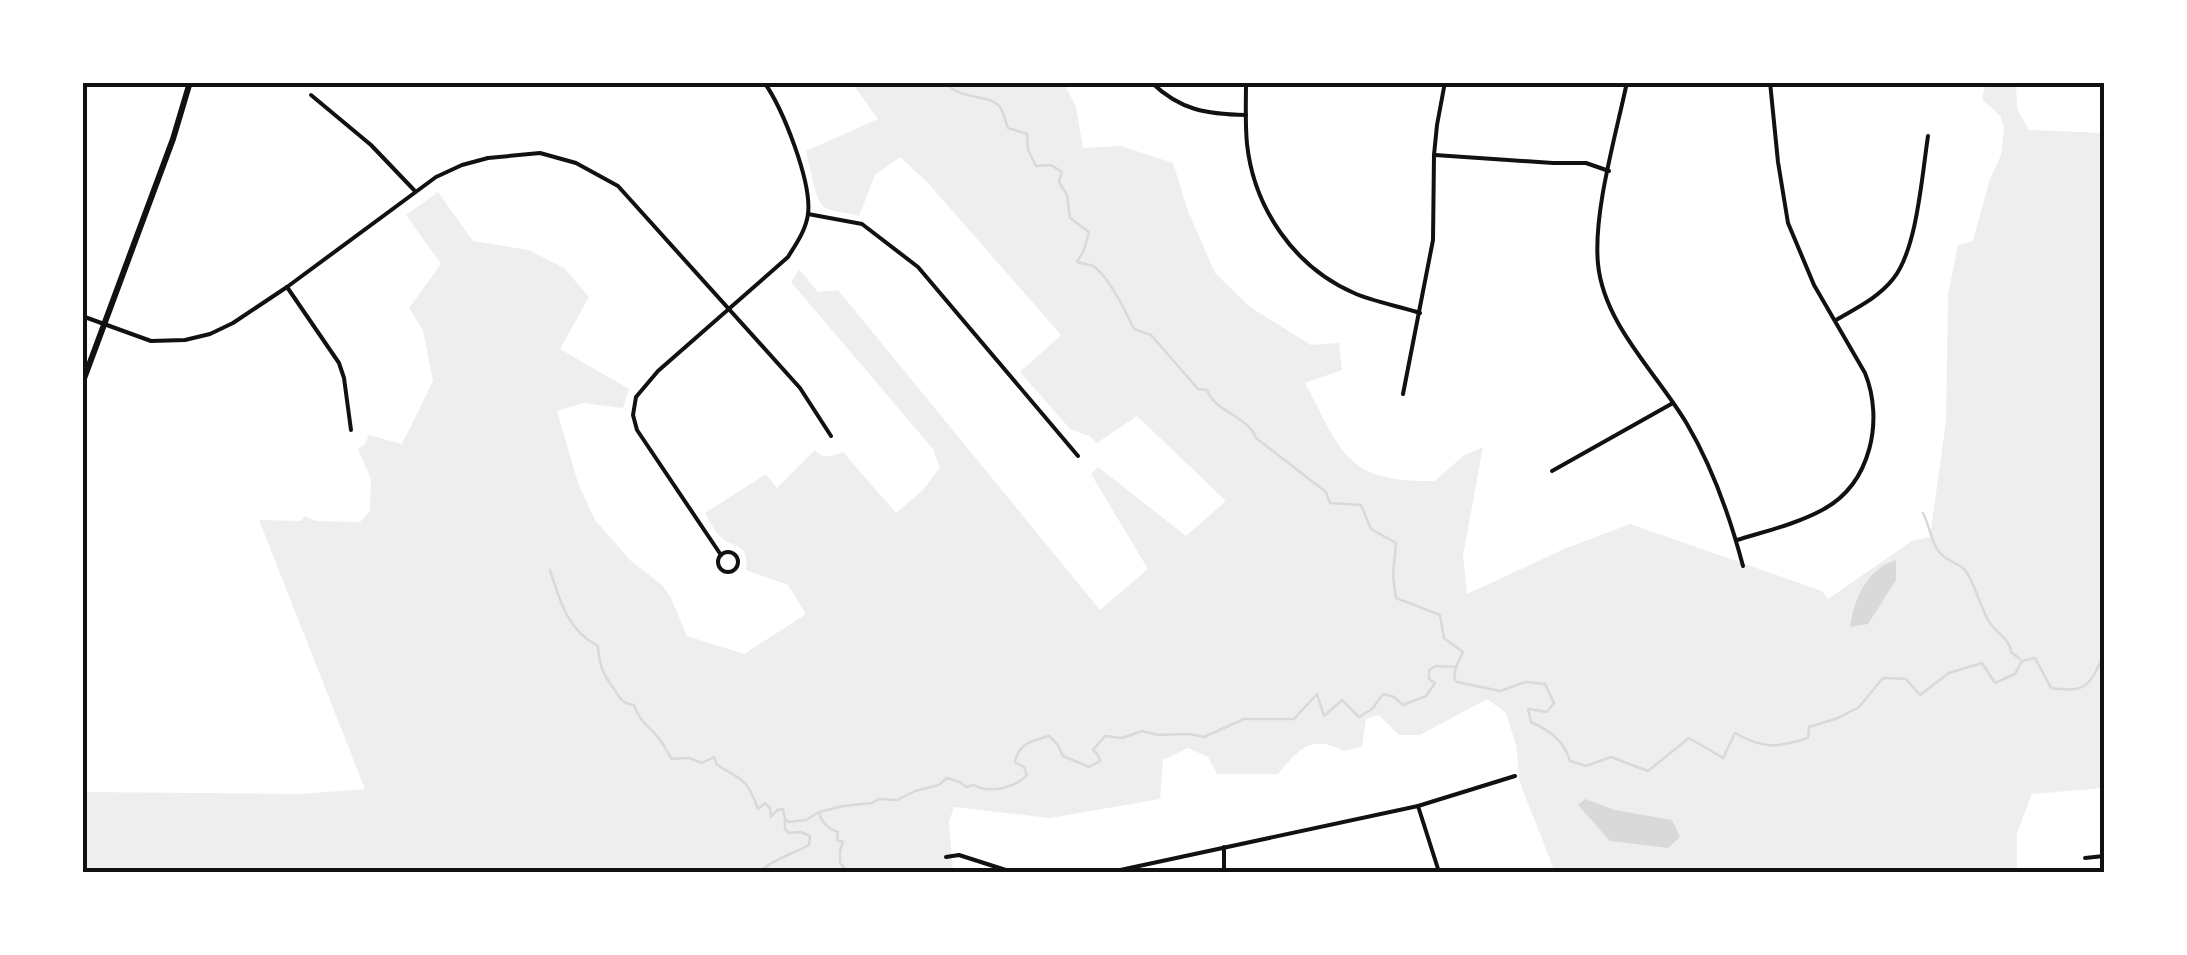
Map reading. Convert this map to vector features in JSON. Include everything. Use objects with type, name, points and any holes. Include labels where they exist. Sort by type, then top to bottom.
[{"type":"main road","points":[[82,384],[173,140],[190,82]]},
{"type":"street","points":[[722,554],[637,430],[633,414],[636,397],[658,371],[788,256],[800,238],[808,214],[801,164],[764,82]]},
{"type":"street","points":[[1151,82],[1166,96],[1197,111],[1246,115]]},
{"type":"street","points":[[1246,82],[1248,147],[1254,176],[1281,235],[1296,254],[1354,294],[1420,312]]},
{"type":"street","points":[[1402,394],[1434,240],[1434,155],[1446,82]]},
{"type":"street","points":[[1627,82],[1600,218],[1598,262],[1602,284],[1618,322],[1707,461],[1744,566]]},
{"type":"street","points":[[1736,540],[1826,508],[1855,481],[1870,450],[1874,419],[1870,387],[1814,284],[1788,223],[1770,82]]},
{"type":"street","points":[[312,95],[370,144],[415,192]]},
{"type":"street","points":[[1836,320],[1874,298],[1902,265],[1910,246],[1928,136]]},
{"type":"street","points":[[82,316],[151,340],[185,340],[210,334],[286,287],[436,177],[488,158],[540,153],[576,163],[618,186],[800,388],[831,436]]},
{"type":"street","points":[[1434,155],[1586,163],[1609,171]]},
{"type":"street","points":[[808,214],[862,224],[918,267],[1078,456]]},
{"type":"street","points":[[286,287],[338,364],[344,378],[351,430]]},
{"type":"street","points":[[1552,471],[1673,403]]},
{"type":"street","points":[[722,554],[734,555],[738,564],[734,570],[725,572],[720,568],[722,554]]},
{"type":"street","points":[[1111,872],[1418,806],[1516,776]]},
{"type":"street","points":[[1418,806],[1438,872]]},
{"type":"street","points":[[1224,847],[1224,872]]},
{"type":"street","points":[[946,857],[959,855],[1012,872]]},
{"type":"street","points":[[2085,858],[2104,856]]},
{"type":"shaded area","points":[[852,83],[1064,83],[1076,107],[1083,148],[1121,146],[1173,163],[1188,211],[1215,273],[1250,307],[1311,345],[1339,343],[1342,370],[1305,383],[1339,446],[1351,459],[1382,476],[1435,481],[1463,456],[1483,447],[1463,556],[1467,594],[1564,549],[1630,524],[1822,591],[1828,599],[1912,541],[1930,537],[1946,421],[1948,295],[1958,245],[1973,241],[1989,182],[2001,155],[2001,117],[1982,99],[1986,83],[2016,83],[2017,109],[2029,130],[2104,133],[2104,788],[2032,794],[2017,833],[2017,872],[1555,872],[1520,783],[1516,745],[1506,713],[1487,699],[1420,735],[1399,735],[1379,715],[1366,719],[1362,747],[1343,751],[1314,744],[1299,751],[1278,774],[1217,774],[1208,757],[1188,748],[1163,760],[1160,799],[1050,818],[954,807],[949,822],[953,872],[83,872],[83,792],[301,794],[365,789],[259,520],[301,521],[304,516],[316,521],[360,522],[370,511],[371,479],[358,449],[369,435],[402,444],[433,381],[423,330],[409,308],[441,264],[406,215],[438,192],[473,241],[529,250],[564,268],[589,297],[560,349],[629,389],[623,408],[583,403],[557,411],[578,483],[595,520],[631,561],[662,585],[687,636],[744,654],[806,614],[788,585],[746,570],[745,554],[718,534],[705,513],[766,474],[777,488],[815,450],[828,456],[843,452],[896,513],[922,491],[940,468],[933,449],[791,282],[799,269],[818,292],[838,290],[1100,610],[1148,569],[1091,474],[1098,467],[1186,536],[1226,501],[1137,416],[1097,443],[1070,429],[1020,372],[1061,335],[928,183],[900,157],[875,175],[859,216],[821,204],[806,151],[878,119]]},
{"type":"shaded area","points":[[1896,560],[1896,580],[1868,624],[1850,627],[1864,586],[1877,570]]},
{"type":"shaded area","points":[[1585,799],[1615,810],[1672,820],[1680,837],[1668,848],[1610,841],[1578,805]]},
{"type":"waterway","points":[[945,82],[966,95],[993,101],[1008,128],[1027,134],[1028,150],[1036,166],[1051,165],[1062,172],[1059,182],[1067,195],[1070,218],[1089,232],[1077,262],[1093,266],[1105,278],[1134,329],[1151,335],[1198,389],[1207,390],[1217,404],[1246,424],[1256,438],[1326,492],[1330,503],[1361,505],[1371,529],[1396,543],[1396,598],[1440,615],[1444,638],[1463,652],[1456,667],[1457,682],[1500,691],[1526,682],[1545,684],[1554,703],[1547,712],[1528,709],[1531,722],[1555,737],[1570,761],[1586,766],[1611,757],[1648,771],[1689,738],[1723,758],[1735,733],[1762,744],[1787,744],[1808,738],[1809,727],[1859,707],[1883,678],[1906,679],[1920,695],[1949,673],[1982,663],[1995,683],[2015,674],[2022,661],[2035,658],[2051,688],[2080,688],[2090,680],[2104,655]]},
{"type":"waterway","points":[[1923,513],[1937,549],[1967,573],[1988,620],[2020,659]]},
{"type":"waterway","points":[[550,570],[572,623],[598,646],[610,684],[622,700],[634,705],[672,759],[689,758],[702,763],[714,757],[717,765],[747,786],[758,809],[765,803],[771,817],[783,809],[789,822],[843,806],[897,800],[939,785],[947,778],[966,787],[1009,786],[1027,775],[1024,767],[1015,762],[1019,751],[1032,741],[1049,736],[1063,756],[1089,767],[1100,761],[1093,750],[1105,736],[1122,738],[1142,731],[1204,737],[1244,719],[1294,719],[1317,694],[1324,716],[1342,700],[1359,717],[1372,709],[1383,694],[1403,705],[1426,696],[1435,683],[1429,679],[1429,670],[1436,666],[1455,667]]},
{"type":"waterway","points":[[819,813],[826,825],[838,832],[837,840],[843,842],[840,863],[848,872]]},
{"type":"waterway","points":[[759,872],[809,845],[810,836],[789,833],[785,820]]}]
